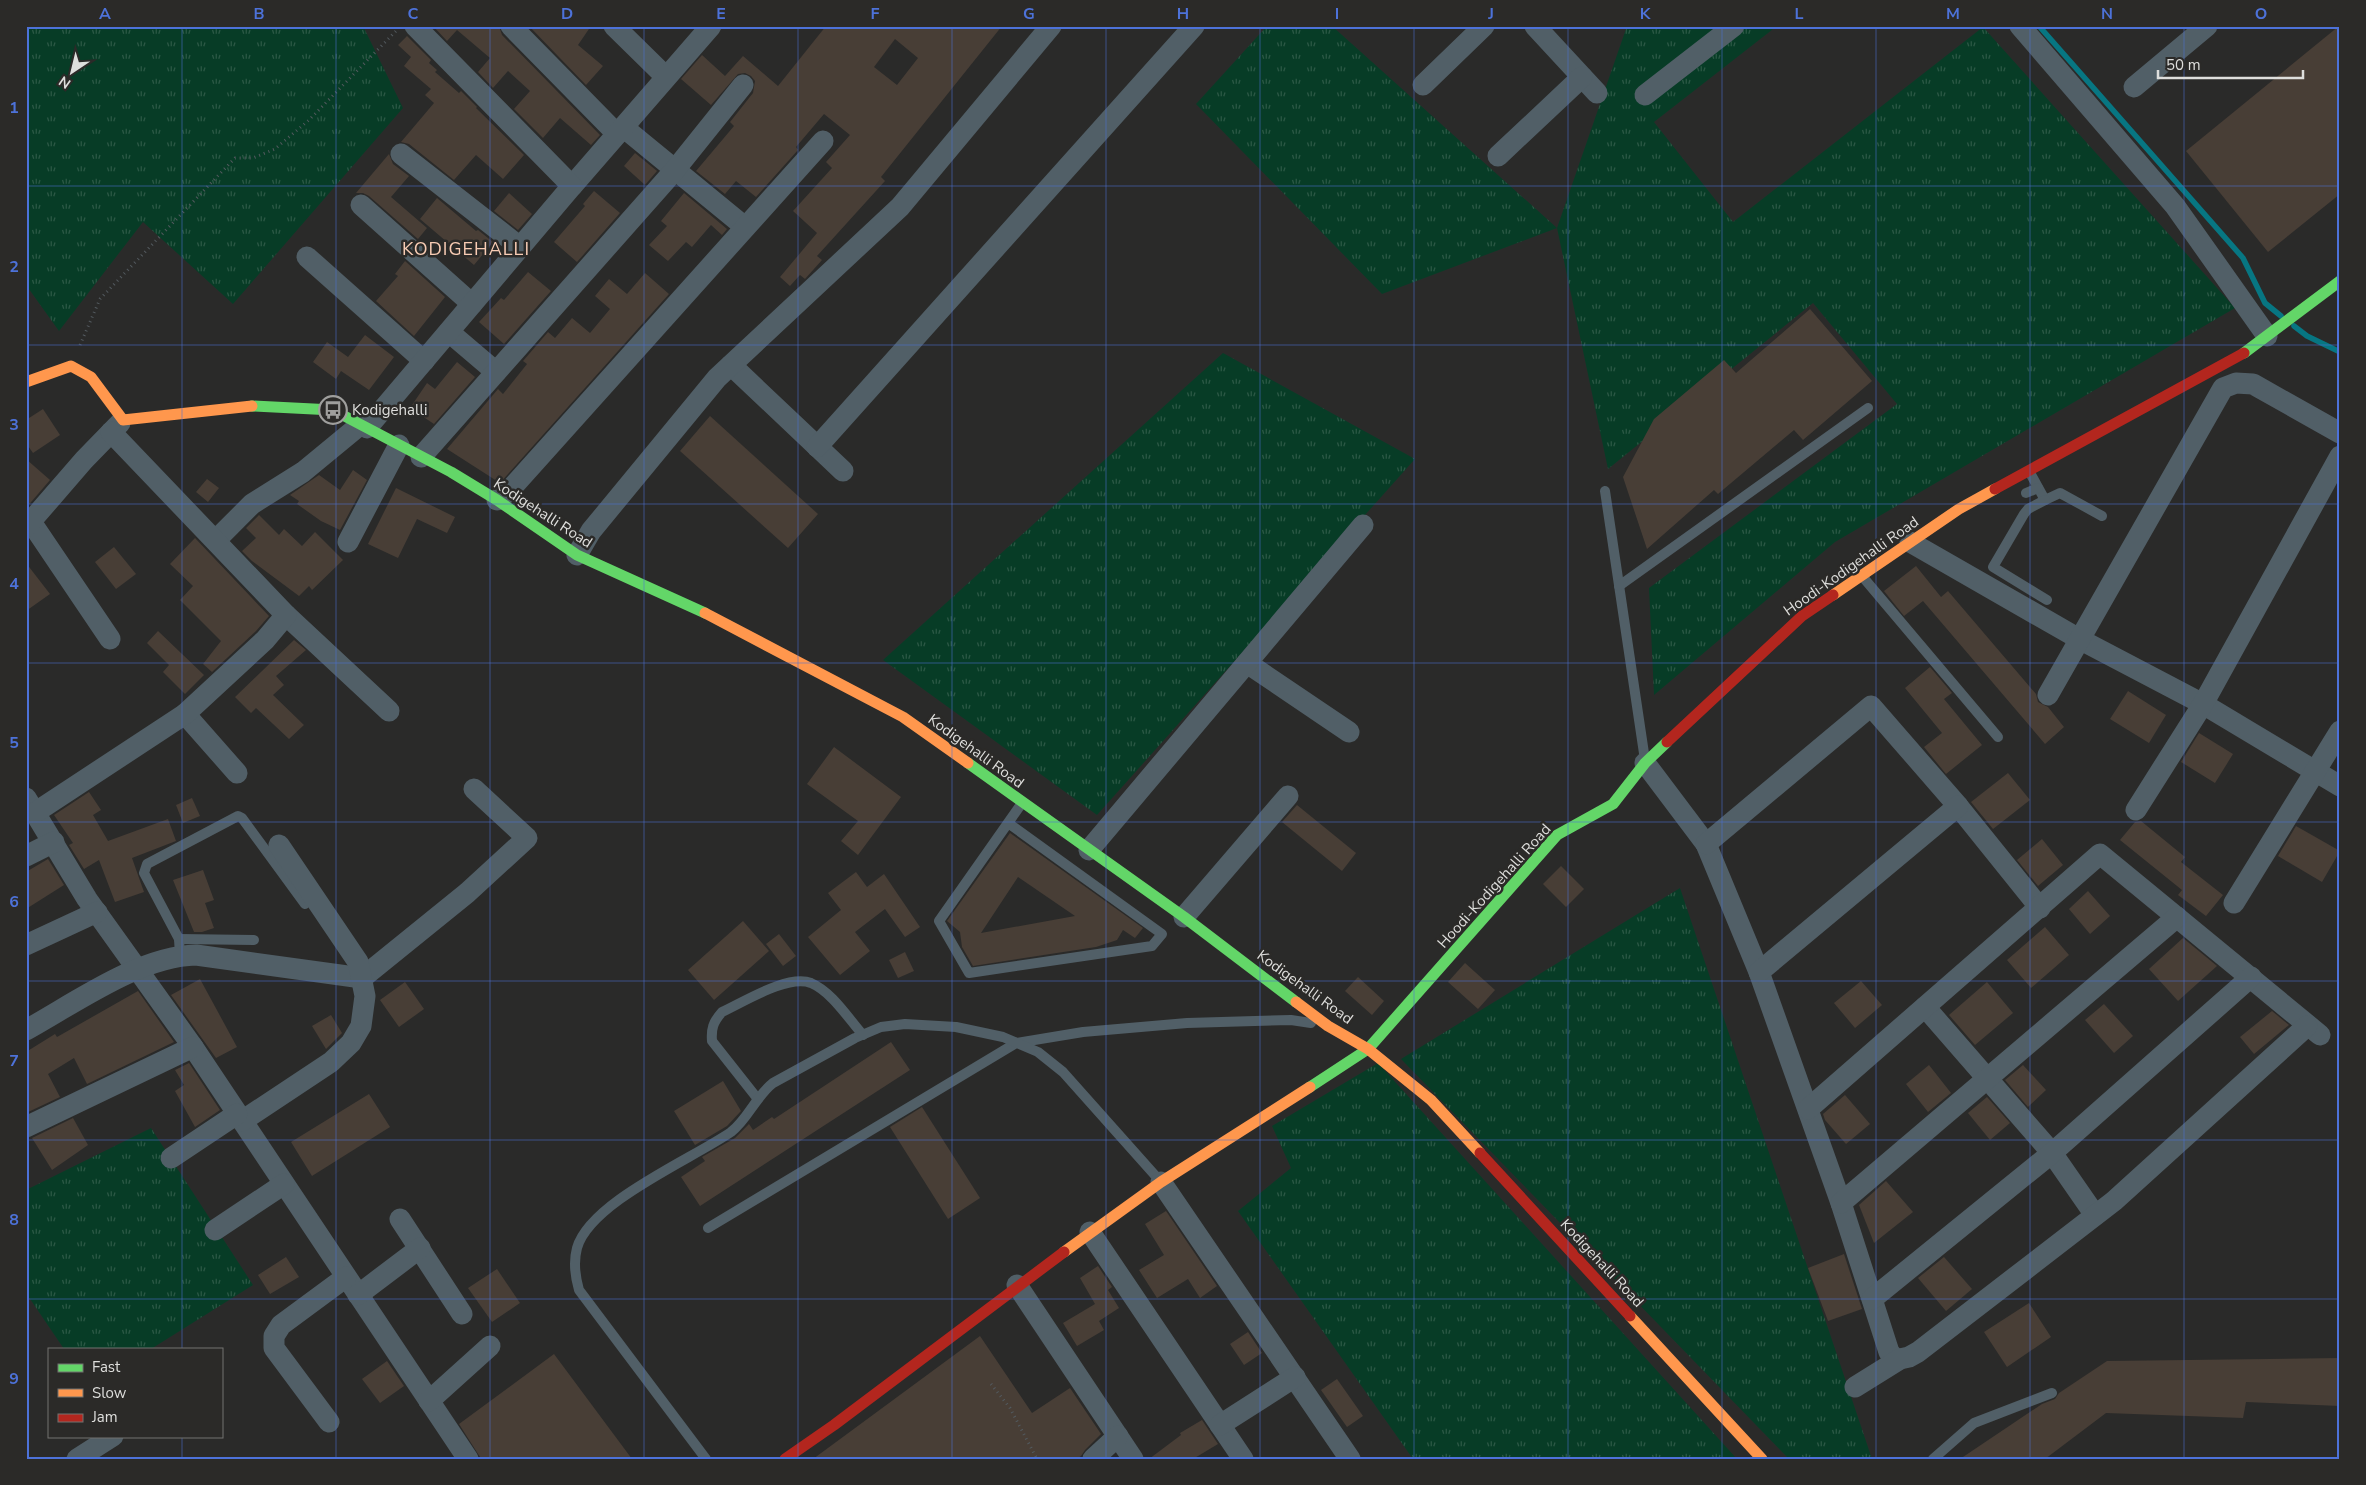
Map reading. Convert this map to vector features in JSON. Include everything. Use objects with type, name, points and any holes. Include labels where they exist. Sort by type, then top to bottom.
[{"type":"street","points":[[415,26],[572,186]]},
{"type":"street","points":[[512,26],[620,130],[674,170],[745,227]]},
{"type":"street","points":[[614,26],[666,77]]},
{"type":"street","points":[[216,540],[252,504],[303,472],[363,427],[424,361],[710,26]]},
{"type":"street","points":[[577,555],[591,530],[717,378],[900,207],[1051,26]]},
{"type":"street","points":[[817,447],[1194,26]]},
{"type":"street","points":[[1423,86],[1484,26]]},
{"type":"street","points":[[1535,26],[1597,93]]},
{"type":"street","points":[[1645,95],[1734,26]]},
{"type":"street","points":[[2020,26],[2175,206],[2274,332]]},
{"type":"street","points":[[2134,87],[2207,26]]},
{"type":"street","points":[[1498,156],[1582,77]]},
{"type":"street","points":[[421,457],[674,170],[743,85]]},
{"type":"street","points":[[497,500],[508,492],[823,140]]},
{"type":"street","points":[[401,154],[520,247]]},
{"type":"street","points":[[361,206],[472,304]]},
{"type":"street","points":[[307,257],[424,361]]},
{"type":"street","name":"Hoodi-Kodigehalli Road","points":[[785,1459],[834,1425],[1016,1286],[1161,1182],[1368,1049],[1557,835],[1613,804],[1646,763],[1802,616],[1959,508],[2254,347],[2340,282]]},
{"type":"street","points":[[449,332],[496,372]]},
{"type":"street","points":[[731,365],[843,471]]},
{"type":"street","points":[[26,382],[71,366],[91,377],[117,426],[216,540],[286,615],[389,711]]},
{"type":"street","points":[[2048,695],[2223,388],[2236,383],[2253,384],[2340,433]]},
{"type":"street","name":"Kodigehalli Road","points":[[117,426],[250,406],[333,410],[497,500],[577,555],[729,624],[903,717],[1089,850],[1156,913],[1184,917],[1328,1026],[1368,1049],[1431,1100],[1762,1459]]},
{"type":"street","points":[[110,639],[28,524],[84,460],[117,426]]},
{"type":"street","points":[[348,542],[399,445]]},
{"type":"street","points":[[2136,810],[2203,704],[2340,456]]},
{"type":"street","points":[[1089,850],[1363,525]]},
{"type":"street","points":[[1910,542],[2081,640],[2203,704],[2340,786]]},
{"type":"street","points":[[286,615],[265,640],[185,714],[31,805],[97,912],[193,1047],[468,1459]]},
{"type":"street","points":[[1247,663],[1349,732]]},
{"type":"street","points":[[1706,844],[1871,706],[1958,806],[2040,908]]},
{"type":"street","points":[[185,714],[237,773]]},
{"type":"street","points":[[2234,903],[2340,730]]},
{"type":"street","points":[[1646,763],[1706,844],[1759,972],[1841,1203],[1889,1352],[1894,1358],[1900,1359]]},
{"type":"street","points":[[26,1030],[137,968],[179,947],[196,955],[362,978],[467,893],[528,838],[474,789]]},
{"type":"street","points":[[1184,917],[1288,796]]},
{"type":"street","points":[[1759,972],[1958,806]]},
{"type":"street","points":[[26,856],[54,842]]},
{"type":"street","points":[[171,1158],[331,1062],[351,1044],[361,1026],[365,996],[358,962],[279,845]]},
{"type":"street","points":[[1808,1109],[2100,854],[2314,1030],[2114,1201],[1918,1352],[1900,1359],[1856,1387]]},
{"type":"street","points":[[26,945],[97,912]]},
{"type":"street","points":[[1841,1203],[1988,1080],[2177,916]]},
{"type":"street","points":[[1872,1299],[2052,1153],[2251,977]]},
{"type":"street","points":[[1925,1007],[2052,1153],[2095,1215]]},
{"type":"street","points":[[26,1127],[193,1047]]},
{"type":"street","points":[[1161,1182],[1350,1459]]},
{"type":"street","points":[[215,1230],[284,1184]]},
{"type":"street","points":[[400,1218],[462,1314]]},
{"type":"street","points":[[1090,1232],[1243,1459]]},
{"type":"street","points":[[358,1295],[420,1248]]},
{"type":"street","points":[[329,1422],[274,1348],[274,1336],[281,1325],[346,1277]]},
{"type":"street","points":[[1016,1286],[1133,1459]]},
{"type":"street","points":[[430,1401],[490,1346]]},
{"type":"street","points":[[1220,1426],[1295,1377]]},
{"type":"street","points":[[1093,1459],[1118,1436]]},
{"type":"street","points":[[77,1459],[110,1438]]},
{"type":"lane","points":[[1619,586],[1868,408]]},
{"type":"lane","points":[[2028,471],[2044,500]]},
{"type":"lane","points":[[2026,493],[2038,488]]},
{"type":"lane","points":[[1605,491],[1646,763]]},
{"type":"lane","points":[[2047,600],[1992,567],[2024,514],[2028,509],[2060,493],[2102,516]]},
{"type":"lane","points":[[1861,576],[1998,737]]},
{"type":"lane","points":[[1008,823],[1156,913],[1162,934],[1152,946],[969,973],[939,921],[1022,802]]},
{"type":"lane","points":[[254,940],[179,947],[144,873],[147,864],[238,816],[242,818],[305,904]]},
{"type":"lane","points":[[757,1098],[712,1041],[711,1030],[715,1020],[722,1012],[790,981],[811,983],[828,995],[862,1034]]},
{"type":"lane","points":[[708,1228],[1016,1043],[1083,1032],[1187,1023],[1290,1020],[1328,1026]]},
{"type":"lane","points":[[706,1459],[578,1290],[574,1272],[578,1247],[593,1223],[614,1202],[732,1131],[757,1098],[774,1083],[862,1034],[881,1027],[905,1024],[956,1027],[1003,1037],[1038,1052],[1063,1072],[1161,1182]]},
{"type":"lane","points":[[1933,1459],[1974,1423],[2052,1393]]},
{"type":"path","points":[[71,366],[100,298],[234,158],[253,158],[275,149],[309,120],[401,26]]},
{"type":"path","points":[[991,1384],[1010,1408],[1037,1459]]},
{"type":"green space","points":[[26,26],[363,26],[403,108],[233,304],[143,222],[59,331],[26,285]]},
{"type":"green space","points":[[1267,26],[1332,26],[1557,228],[1382,294],[1196,104]]},
{"type":"green space","points":[[1627,26],[1777,26],[1654,122],[1733,222],[1983,27],[2235,308],[1835,542],[1654,695],[1649,588],[1897,404],[1813,303],[1608,469],[1557,228]]},
{"type":"green space","points":[[1223,353],[1415,459],[1097,815],[883,660]]},
{"type":"green space","points":[[1680,888],[1872,1459],[1789,1459],[1401,1059]]},
{"type":"green space","points":[[1378,1063],[1737,1459],[1413,1459],[1238,1211],[1291,1168],[1272,1126]]},
{"type":"green space","points":[[151,1128],[253,1285],[153,1348],[63,1348],[26,1293],[26,1190]]},
{"type":"building","points":[[433,26],[499,26],[502,35],[600,135],[591,145],[560,118],[543,138],[514,109],[530,91],[508,71],[493,88],[478,72],[490,58],[457,30],[447,41]]},
{"type":"building","points":[[529,26],[591,26],[578,45],[603,66],[586,85]]},
{"type":"building","points":[[826,26],[1002,26],[881,177],[885,181],[817,256],[822,260],[805,279],[800,275],[790,286],[780,277],[817,233],[793,211],[832,168],[826,162],[850,135],[824,114],[796,147],[798,150],[756,197],[736,181],[725,194],[696,171],[734,126],[730,122],[753,93],[755,81],[745,73],[738,74],[711,105],[681,79],[702,55],[725,76],[743,56],[778,86]],"holes":[[[895,39],[918,58],[897,85],[874,67]]]},
{"type":"building","points":[[2339,26],[2340,194],[2268,252],[2186,151]]},
{"type":"building","points":[[407,36],[431,60],[429,63],[437,70],[435,72],[459,93],[461,91],[524,155],[503,179],[476,155],[454,180],[409,144],[401,142],[434,103],[425,95],[431,89],[404,66],[411,57],[398,45]]},
{"type":"building","points":[[635,153],[657,171],[645,185],[624,166]]},
{"type":"building","points":[[389,154],[393,164],[409,176],[391,197],[427,228],[418,239],[369,196],[363,193],[356,193]]},
{"type":"building","points":[[594,191],[620,213],[577,262],[554,242],[585,206],[583,204]]},
{"type":"building","points":[[509,193],[532,214],[518,230],[494,211]]},
{"type":"building","points":[[684,193],[727,229],[722,235],[711,225],[692,247],[686,242],[668,261],[649,245],[667,226],[661,221]]},
{"type":"building","points":[[437,198],[476,231],[478,230],[493,242],[474,265],[420,219]]},
{"type":"building","points":[[405,261],[445,297],[414,336],[376,301],[398,276],[395,274]]},
{"type":"building","points":[[528,272],[551,291],[504,344],[479,322],[501,298],[504,300]]},
{"type":"building","points":[[645,273],[669,294],[500,483],[447,449],[498,389],[503,394],[527,364],[523,361],[548,332],[555,338],[572,318],[590,333],[610,309],[595,296],[609,279],[627,294]]},
{"type":"building","points":[[1810,309],[1872,381],[1803,440],[1794,430],[1718,494],[1714,490],[1647,549],[1623,477],[1654,419],[1724,360],[1736,373]]},
{"type":"building","points":[[365,335],[394,357],[369,390],[341,371],[336,379],[313,362],[327,342],[348,357]]},
{"type":"building","points":[[457,362],[475,377],[434,424],[410,408],[427,383],[435,389]]},
{"type":"building","points":[[43,409],[60,435],[33,453],[26,443],[26,420]]},
{"type":"building","points":[[710,416],[818,514],[788,548],[680,451]]},
{"type":"building","points":[[26,459],[50,480],[26,508]]},
{"type":"building","points":[[353,470],[367,480],[340,530],[321,521],[297,504],[299,501],[290,495],[319,475],[340,490]]},
{"type":"building","points":[[207,479],[219,488],[208,502],[196,492]]},
{"type":"building","points":[[396,488],[455,517],[447,533],[417,519],[398,558],[368,544]]},
{"type":"building","points":[[259,515],[279,535],[284,529],[302,546],[315,532],[343,560],[312,590],[309,586],[299,596],[252,561],[242,551],[256,538],[246,528]]},
{"type":"building","points":[[195,538],[269,616],[256,631],[212,672],[203,664],[221,641],[180,600],[193,586],[170,564]]},
{"type":"building","points":[[114,547],[136,574],[116,589],[95,562]]},
{"type":"building","points":[[26,563],[50,594],[26,611]]},
{"type":"building","points":[[1916,566],[1941,597],[1948,591],[2036,694],[2038,702],[2048,707],[2064,727],[2045,744],[1923,601],[1904,616],[1884,591]]},
{"type":"building","points":[[158,631],[204,675],[185,694],[163,672],[169,665],[147,643]]},
{"type":"building","points":[[294,640],[306,650],[276,676],[284,685],[273,695],[304,725],[289,739],[256,708],[251,713],[235,697]]},
{"type":"building","points":[[1930,667],[1952,693],[1944,699],[1982,745],[1946,774],[1924,747],[1942,733],[1905,688]]},
{"type":"building","points":[[2128,691],[2166,715],[2149,743],[2110,719]]},
{"type":"building","points":[[2199,733],[2233,754],[2215,783],[2181,762]]},
{"type":"building","points":[[834,747],[901,797],[858,855],[841,841],[858,821],[807,784]]},
{"type":"building","points":[[2008,773],[2030,800],[1993,829],[1971,802]]},
{"type":"building","points":[[89,792],[101,810],[93,815],[108,841],[168,819],[176,841],[132,858],[144,892],[115,902],[99,860],[84,869],[69,845],[73,843],[54,815]]},
{"type":"building","points":[[192,798],[200,816],[183,823],[176,805]]},
{"type":"building","points":[[1297,805],[1356,853],[1342,871],[1282,822]]},
{"type":"building","points":[[2141,821],[2185,857],[2181,862],[2223,895],[2206,916],[2178,895],[2182,890],[2120,840],[2135,822]]},
{"type":"building","points":[[2296,826],[2340,851],[2322,882],[2278,856]]},
{"type":"building","points":[[1010,833],[1143,928],[1135,938],[1123,930],[1117,940],[1096,947],[973,966],[962,947],[960,932],[947,921]],"holes":[[[1018,877],[1075,916],[981,933]]]},
{"type":"building","points":[[2042,839],[2063,865],[2038,886],[2017,860]]},
{"type":"building","points":[[48,859],[64,885],[26,909],[26,872]]},
{"type":"building","points":[[1561,866],[1584,889],[1566,907],[1543,884]]},
{"type":"building","points":[[203,870],[214,900],[205,903],[214,928],[202,932],[194,932],[173,880]]},
{"type":"building","points":[[856,872],[867,887],[884,874],[920,927],[905,937],[885,909],[855,932],[870,951],[840,975],[808,937],[841,910],[828,893]]},
{"type":"building","points":[[2088,891],[2110,916],[2090,934],[2069,909]]},
{"type":"building","points":[[743,921],[769,951],[714,1000],[688,970]]},
{"type":"building","points":[[2045,927],[2069,955],[2031,988],[2007,960]]},
{"type":"building","points":[[779,934],[796,956],[783,966],[766,944]]},
{"type":"building","points":[[2183,938],[2217,966],[2178,1001],[2149,969]]},
{"type":"building","points":[[905,952],[914,971],[898,978],[889,960]]},
{"type":"building","points":[[1465,963],[1495,990],[1478,1009],[1448,982]]},
{"type":"building","points":[[1358,977],[1384,1001],[1372,1015],[1345,991]]},
{"type":"building","points":[[200,979],[237,1047],[216,1058],[171,995]]},
{"type":"building","points":[[1861,981],[1882,1005],[1855,1028],[1834,1003]]},
{"type":"building","points":[[405,982],[424,1009],[399,1027],[380,1000]]},
{"type":"building","points":[[1987,982],[2013,1013],[1975,1045],[1949,1015]]},
{"type":"building","points":[[138,991],[174,1042],[87,1084],[74,1058],[48,1074],[60,1097],[26,1113],[26,1052],[55,1034],[57,1037]]},
{"type":"building","points":[[2104,1004],[2133,1036],[2114,1053],[2085,1020]]},
{"type":"building","points":[[2272,1011],[2289,1025],[2254,1054],[2240,1037]]},
{"type":"building","points":[[331,1015],[342,1033],[326,1049],[312,1026]]},
{"type":"building","points":[[891,1042],[910,1070],[700,1206],[681,1177],[705,1161],[702,1157],[735,1138],[749,1124],[753,1130],[772,1117],[774,1119]]},
{"type":"building","points":[[189,1063],[220,1110],[195,1127],[175,1091],[184,1085],[175,1070]]},
{"type":"building","points":[[1929,1065],[1951,1093],[1928,1112],[1906,1084]]},
{"type":"building","points":[[2023,1065],[2046,1090],[2028,1107],[2005,1080]]},
{"type":"building","points":[[723,1081],[741,1111],[727,1126],[695,1145],[674,1111]]},
{"type":"building","points":[[369,1094],[390,1127],[312,1176],[291,1142]]},
{"type":"building","points":[[1845,1095],[1870,1124],[1846,1144],[1825,1120],[1823,1114]]},
{"type":"building","points":[[1987,1097],[2010,1123],[1990,1140],[1968,1113]]},
{"type":"building","points":[[922,1107],[980,1198],[948,1219],[890,1127]]},
{"type":"building","points":[[73,1118],[88,1145],[52,1170],[32,1138]]},
{"type":"building","points":[[1886,1181],[1913,1212],[1874,1243],[1859,1205]]},
{"type":"building","points":[[1166,1211],[1217,1286],[1200,1298],[1188,1279],[1157,1298],[1139,1270],[1164,1255],[1145,1224]]},
{"type":"building","points":[[1844,1254],[1862,1309],[1828,1321],[1808,1268]]},
{"type":"building","points":[[286,1257],[299,1277],[270,1294],[258,1275]]},
{"type":"building","points":[[1944,1257],[1972,1289],[1946,1311],[1918,1278]]},
{"type":"building","points":[[1098,1266],[1112,1287],[1108,1290],[1119,1308],[1099,1321],[1104,1330],[1077,1346],[1063,1323],[1095,1304],[1080,1278]]},
{"type":"building","points":[[497,1269],[520,1303],[492,1322],[468,1288]]},
{"type":"building","points":[[2029,1303],[2051,1337],[2007,1367],[1984,1332]]},
{"type":"building","points":[[1248,1332],[1262,1353],[1244,1365],[1230,1344]]},
{"type":"building","points":[[980,1336],[1032,1413],[1070,1388],[1101,1434],[1081,1456],[1077,1459],[813,1459]]},
{"type":"building","points":[[554,1354],[632,1459],[481,1459],[459,1424]]},
{"type":"building","points":[[2340,1358],[2340,1406],[2246,1402],[2243,1418],[2106,1413],[2045,1459],[1960,1459],[2042,1404],[2055,1399],[2059,1393],[2107,1361]]},
{"type":"building","points":[[387,1361],[404,1386],[380,1403],[362,1379]]},
{"type":"building","points":[[1337,1379],[1363,1416],[1347,1427],[1321,1390]]},
{"type":"building","points":[[1202,1420],[1218,1444],[1193,1459],[1149,1459],[1181,1435],[1180,1433]]},
{"type":"waterway","points":[[2039,26],[2243,258],[2265,303],[2281,316]]},
{"type":"waterway","points":[[2294,326],[2307,336],[2340,352]]},
{"type":"traffic: fast","points":[[2244,353],[2340,281]]},
{"type":"traffic: fast","points":[[252,406],[333,410],[451,472],[497,500],[577,555],[705,613]]},
{"type":"traffic: fast","points":[[1310,1087],[1368,1049],[1557,835],[1613,804],[1645,763],[1667,742]]},
{"type":"traffic: fast","points":[[968,763],[1184,917],[1296,1002]]},
{"type":"traffic: slow","points":[[26,382],[71,366],[91,377],[123,420],[252,406]]},
{"type":"traffic: slow","points":[[1833,595],[1959,509],[1995,489]]},
{"type":"traffic: slow","points":[[705,613],[903,717],[968,763]]},
{"type":"traffic: slow","points":[[1296,1002],[1328,1026],[1368,1049],[1431,1100],[1480,1153]]},
{"type":"traffic: slow","points":[[1064,1252],[1161,1182],[1310,1087]]},
{"type":"traffic: slow","points":[[1630,1316],[1762,1459]]},
{"type":"traffic: jam","points":[[1995,489],[2244,353]]},
{"type":"traffic: jam","points":[[1667,742],[1802,616],[1833,595]]},
{"type":"traffic: jam","points":[[1480,1153],[1630,1316]]},
{"type":"traffic: jam","points":[[785,1459],[834,1425],[1064,1252]]},
{"type":"place","name":"Kodigehalli","points":[[333,410]]},
{"type":"district","name":"KODIGEHALLI","points":[[466,249]]}]
